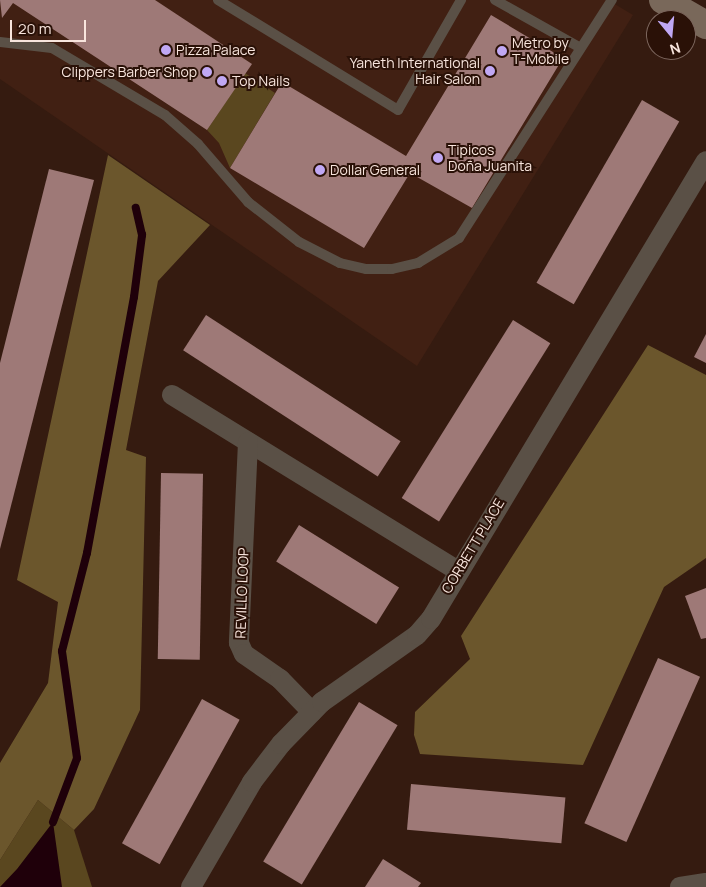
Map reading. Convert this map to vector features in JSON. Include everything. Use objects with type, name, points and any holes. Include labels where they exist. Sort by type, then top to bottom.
[{"type":"main road","points":[[663,0],[706,25]]},
{"type":"street","name":"CORBETT PLACE","points":[[191,887],[252,782],[312,712],[360,673],[417,635],[458,571],[706,162]]},
{"type":"street","points":[[172,396],[458,571]]},
{"type":"street","name":"REVILLO LOOP","points":[[248,442],[240,643],[244,654],[280,679],[312,712]]},
{"type":"street","points":[[680,887],[706,883]]},
{"type":"lane","points":[[226,2],[398,110],[461,0]]},
{"type":"lane","points":[[495,0],[581,48]]},
{"type":"lane","points":[[0,42],[52,48],[165,115],[198,144],[266,219],[299,242],[340,262],[366,269],[392,269],[418,263],[459,238],[612,0]]},
{"type":"shaded area","points":[[0,0],[608,0],[633,15],[417,366],[0,79]]},
{"type":"shaded area","points":[[245,73],[275,93],[230,168],[219,143],[207,130]]},
{"type":"shaded area","points":[[108,155],[210,225],[158,281],[126,450],[146,457],[140,710],[94,809],[74,830],[38,800],[0,860],[0,763],[48,683],[58,602],[17,580]]},
{"type":"shaded area","points":[[648,345],[706,375],[706,558],[664,587],[583,765],[420,754],[414,735],[415,712],[470,659],[461,636]]},
{"type":"shaded area","points":[[38,800],[74,830],[92,887],[0,887],[0,860]]},
{"type":"shaded area","points":[[53,822],[62,887],[0,887],[17,869]]},
{"type":"building","points":[[0,0],[155,0],[252,64],[207,130],[13,3],[2,18]]},
{"type":"building","points":[[491,15],[563,58],[472,208],[410,173],[364,248],[230,168],[282,82],[406,156]]},
{"type":"building","points":[[642,100],[679,122],[574,304],[536,283]]},
{"type":"building","points":[[49,169],[94,180],[0,549],[0,363]]},
{"type":"building","points":[[206,315],[401,441],[378,477],[183,350]]},
{"type":"building","points":[[513,320],[550,343],[439,521],[402,498]]},
{"type":"building","points":[[706,334],[706,363],[694,357]]},
{"type":"building","points":[[161,473],[203,474],[200,660],[158,659]]},
{"type":"building","points":[[299,525],[399,588],[376,624],[276,561]]},
{"type":"building","points":[[706,588],[706,638],[701,639],[685,596]]},
{"type":"building","points":[[658,658],[700,677],[626,842],[584,823]]},
{"type":"building","points":[[202,699],[240,720],[160,864],[122,843]]},
{"type":"building","points":[[359,702],[398,725],[302,885],[263,861]]},
{"type":"building","points":[[411,784],[565,798],[561,843],[407,830]]},
{"type":"building","points":[[383,859],[421,883],[418,887],[365,887]]},
{"type":"waterway","points":[[53,822],[77,758],[62,651],[87,553],[134,297],[142,235],[136,208]]},
{"type":"place","name":"Pizza Palace","points":[[166,50]]},
{"type":"place","name":"Metro by T-Mobile","points":[[502,51]]},
{"type":"place","name":"Yaneth International Hair Salon","points":[[490,71]]},
{"type":"place","name":"Clippers Barber Shop","points":[[207,72]]},
{"type":"place","name":"Top Nails","points":[[222,81]]},
{"type":"place","name":"Tipicos Doña Juanita","points":[[438,158]]},
{"type":"place","name":"Dollar General","points":[[320,170]]}]
